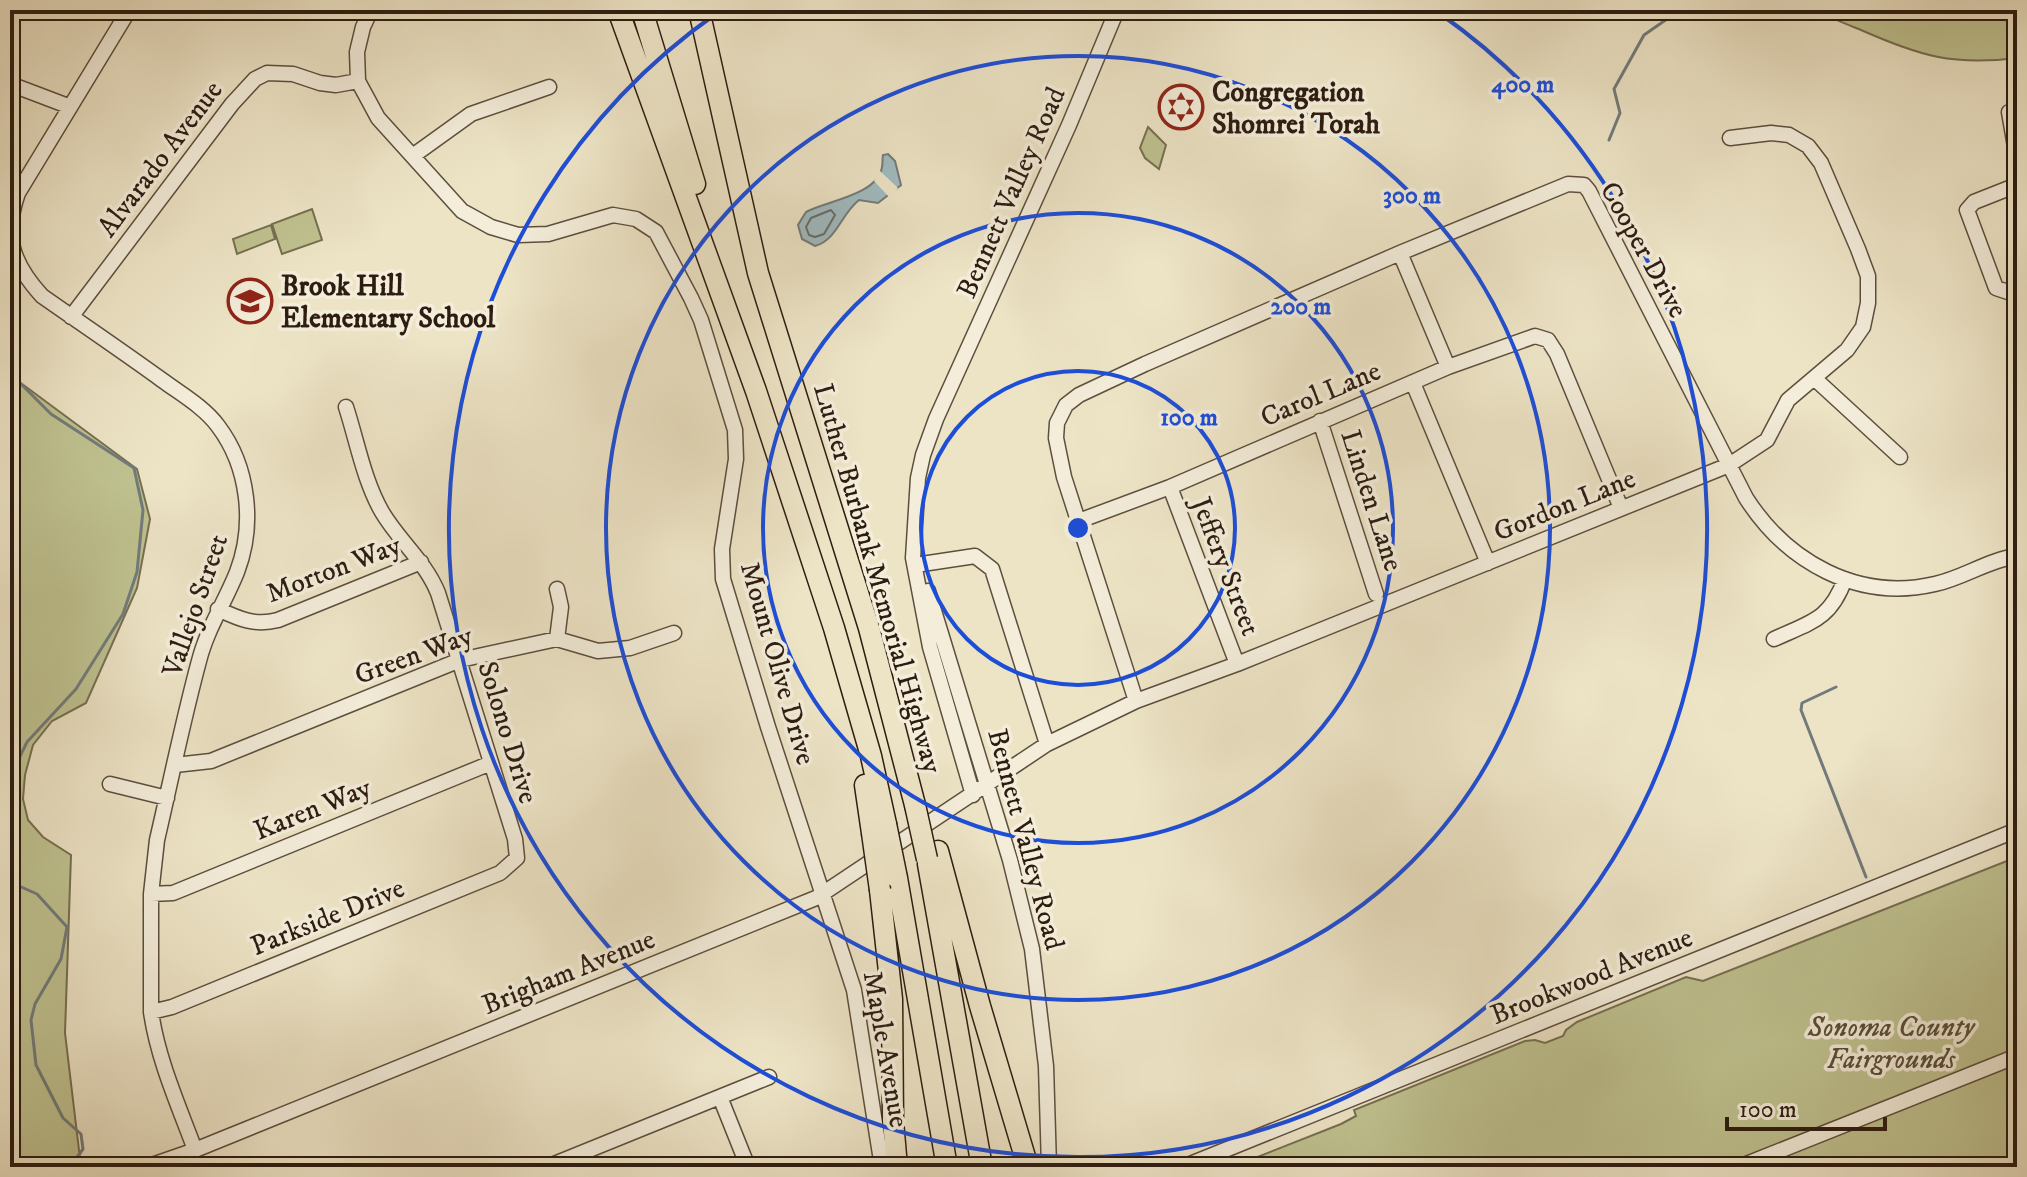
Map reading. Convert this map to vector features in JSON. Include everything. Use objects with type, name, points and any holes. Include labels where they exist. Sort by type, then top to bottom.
[{"type":"highway","points":[[618,10],[756,391]]},
{"type":"highway","points":[[642,10],[756,391]]},
{"type":"highway","name":"Luther Burbank Memorial Highway","points":[[699,10],[758,273],[920,802],[932,855],[982,1167]]},
{"type":"highway","name":"Luther Burbank Memorial Highway","points":[[756,391],[834,628],[871,756],[889,884],[947,1167]]},
{"type":"highway","points":[[932,855],[1028,1167]]},
{"type":"highway","points":[[889,884],[893,1121],[897,1167]]},
{"type":"street","name":"Vallejo Street","points":[[129,10],[18,193],[10,226],[11,246],[17,264],[42,296],[201,409],[217,424],[237,461],[245,488],[248,514],[245,539],[237,571],[199,658],[157,840],[151,894],[151,1012],[161,1061],[195,1150]]},
{"type":"street","points":[[358,81],[357,52],[371,10]]},
{"type":"street","name":"Bennett Valley Road","points":[[973,795],[926,630],[913,558],[918,478],[931,430],[1069,125],[1117,10]]},
{"type":"street","name":"Alvarado Avenue","points":[[71,317],[238,97],[255,79],[280,72],[336,85],[358,81]]},
{"type":"street","name":"Mount Olive Drive","points":[[358,81],[378,118],[462,211],[491,227],[518,235],[534,235],[613,215],[645,223],[656,232],[701,320],[735,430],[736,459],[722,560],[728,600],[823,894]]},
{"type":"street","points":[[10,84],[68,106]]},
{"type":"street","points":[[414,155],[471,114],[549,87]]},
{"type":"street","points":[[2009,112],[2017,158]]},
{"type":"street","name":"Gordon Lane","points":[[988,784],[1047,744],[1136,701],[1237,664],[1729,465],[1767,440],[1788,400],[1847,350],[1863,327],[1868,303],[1868,276],[1821,163],[1808,146],[1789,135],[1771,133],[1730,138]]},
{"type":"street","name":"Cooper Drive","points":[[1136,701],[1076,522],[1056,439],[1059,417],[1066,405],[1079,395],[1400,253],[1568,184],[1584,185],[1729,465],[1762,523],[1786,547],[1822,571],[1859,584],[1892,588],[1938,584],[2017,556]]},
{"type":"street","points":[[2017,185],[1974,202],[1967,210],[1967,216],[1996,288],[2008,292],[2017,288]]},
{"type":"street","points":[[1400,253],[1448,367]]},
{"type":"street","name":"Carol Lane","points":[[1076,522],[1170,487],[1448,367],[1527,337],[1548,340],[1557,354],[1621,508]]},
{"type":"street","points":[[1814,378],[1900,457]]},
{"type":"street","points":[[1413,383],[1488,563]]},
{"type":"street","name":"Solono Drive","points":[[346,407],[376,500],[432,580],[515,839],[517,858]]},
{"type":"street","name":"Linden Lane","points":[[1320,421],[1376,594]]},
{"type":"street","name":"Jeffery Street","points":[[1170,487],[1237,664]]},
{"type":"street","name":"Bennett Valley Road","points":[[914,532],[932,607],[1018,890],[1039,994],[1046,1066],[1049,1167]]},
{"type":"street","points":[[922,564],[975,556],[992,569],[1047,744]]},
{"type":"street","name":"Morton Way","points":[[218,609],[244,621],[265,623],[278,620],[421,562]]},
{"type":"street","points":[[1774,639],[1824,615],[1836,602],[1845,579]]},
{"type":"street","points":[[557,589],[561,607],[557,639]]},
{"type":"street","name":"Green Way","points":[[175,765],[211,761],[460,660],[557,639],[598,651],[630,648],[674,633]]},
{"type":"street","name":"Karen Way","points":[[151,894],[173,893],[491,763]]},
{"type":"street","points":[[110,784],[167,798]]},
{"type":"street","name":"Brigham Avenue","points":[[146,1167],[195,1150],[823,894],[988,784]]},
{"type":"street","name":"Brookwood Avenue","points":[[1183,1167],[2017,830]]},
{"type":"street","name":"Parkside Drive","points":[[151,1012],[172,1007],[500,873],[517,858]]},
{"type":"street","name":"Maple Avenue","points":[[823,894],[857,1001],[882,1167]]},
{"type":"street","points":[[1739,1167],[2017,1056]]},
{"type":"street","points":[[547,1167],[769,1077]]},
{"type":"street","points":[[720,1097],[748,1167]]},
{"type":"green space","points":[[1816,10],[2017,10],[2017,58],[1974,61],[1937,57],[1901,46]]},
{"type":"green space","points":[[1148,127],[1166,145],[1159,169],[1145,158],[1140,148]]},
{"type":"green space","points":[[312,209],[322,240],[282,254],[272,224]]},
{"type":"green space","points":[[271,225],[275,239],[237,254],[233,239]]},
{"type":"green space","points":[[10,375],[137,469],[150,519],[137,588],[86,703],[52,721],[33,745],[25,775],[23,799],[28,820],[43,837],[71,855],[65,1033],[81,1167],[10,1167]]},
{"type":"green space","name":"Sonoma County Fairgrounds","points":[[2017,857],[2017,1167],[1232,1167],[1341,1124],[1356,1116],[1354,1110],[1525,1041],[1545,1043],[1563,1036],[1577,1022],[1686,977],[1703,981]]},
{"type":"water","points":[[888,154],[895,161],[901,185],[878,203],[859,200],[822,243],[815,246],[802,239],[798,225],[806,212],[850,196],[871,184],[878,177],[883,155]]},
{"type":"pier","points":[[879,170],[898,188],[890,198],[874,181]]},
{"type":"waterway","points":[[1609,140],[1620,113],[1614,89],[1644,35],[1680,10]]},
{"type":"waterway","points":[[10,373],[51,414],[134,468],[143,510],[137,572],[123,614],[76,689],[27,742],[10,777]]},
{"type":"waterway","points":[[1836,687],[1802,703],[1801,710],[1866,877]]},
{"type":"waterway","points":[[10,882],[37,894],[67,927],[61,959],[35,1004],[31,1020],[36,1065],[63,1118],[81,1134],[83,1149],[70,1167]]},
{"type":"place","name":"Congregation Shomrei Torah","points":[[1181,107]]},
{"type":"place","name":"Brook Hill Elementary School","points":[[250,301]]}]
